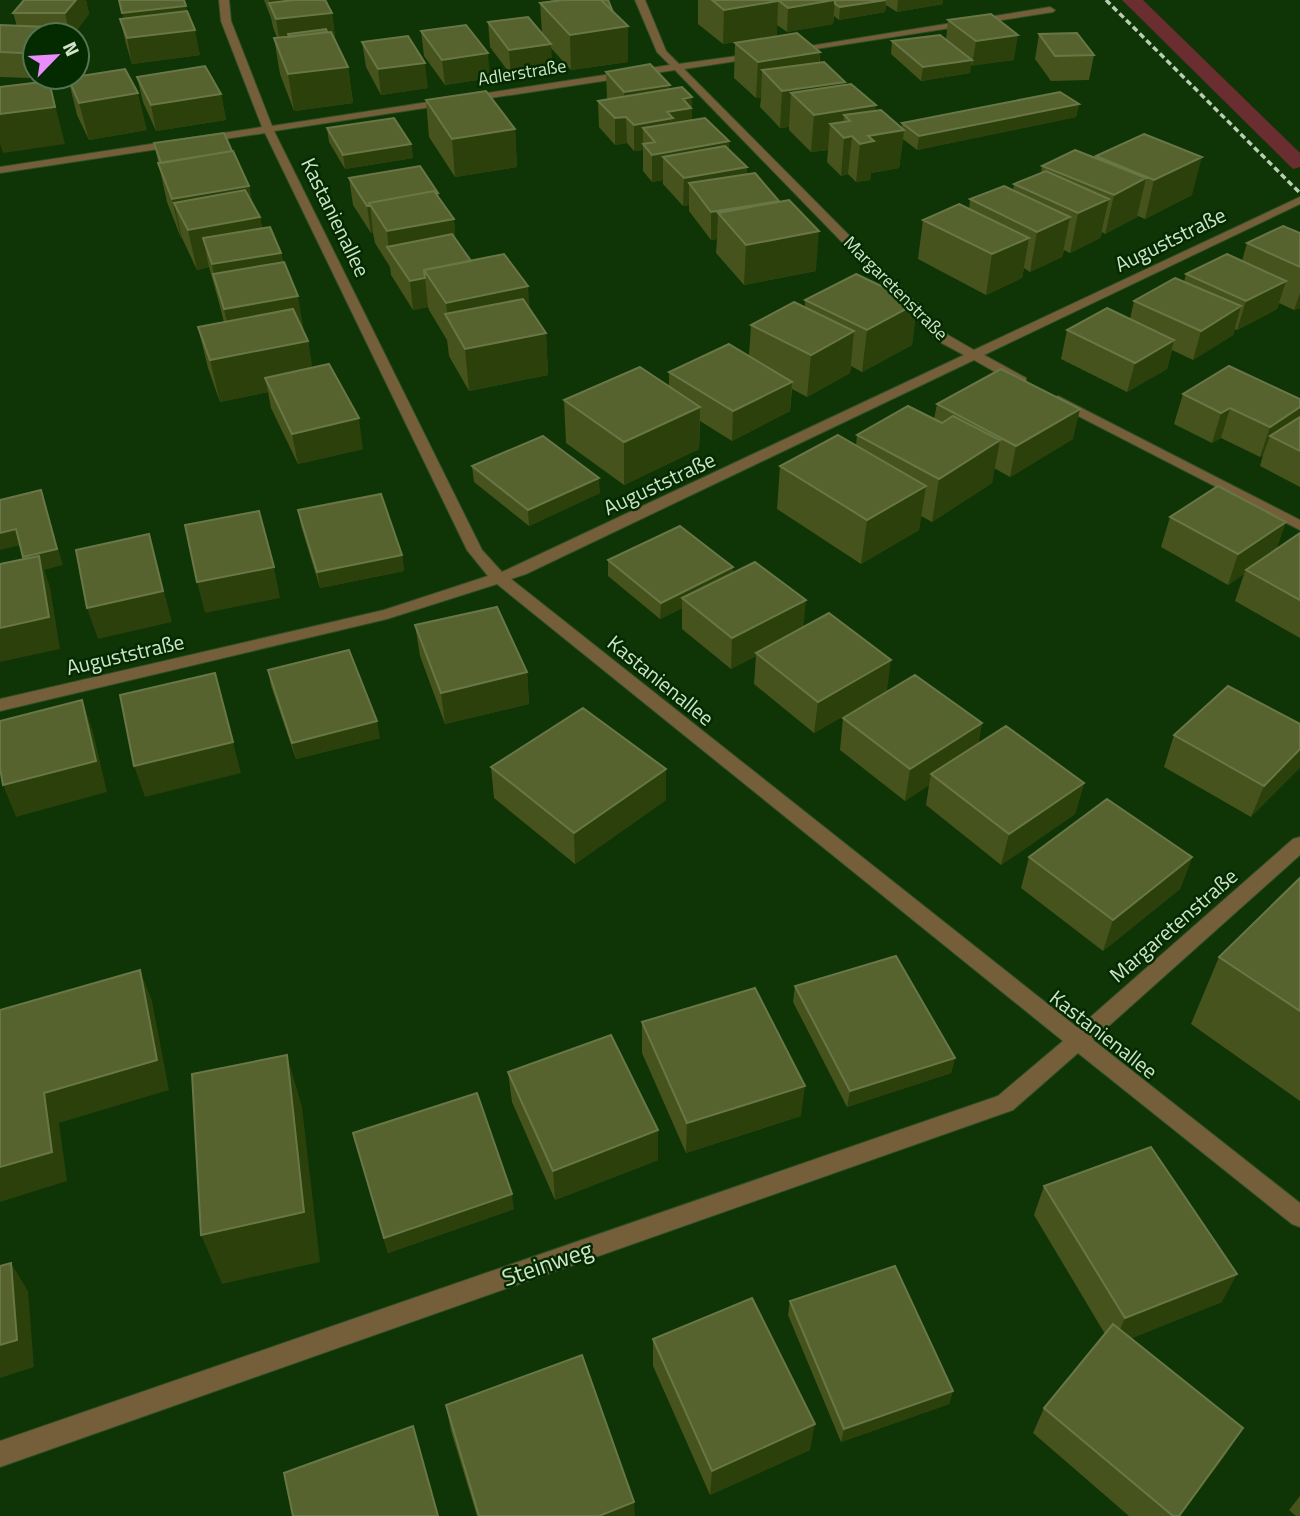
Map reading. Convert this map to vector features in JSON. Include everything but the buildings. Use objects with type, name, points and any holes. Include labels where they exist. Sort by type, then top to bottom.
[{"type":"street","name":"Kastanienallee","points":[[224,0],[226,21],[268,129],[475,550],[486,566],[1300,1217]]},
{"type":"street","name":"Margaretenstraße","points":[[640,0],[662,51],[943,338],[1300,526]]},
{"type":"street","points":[[777,52],[1050,10]]},
{"type":"street","name":"Adlerstraße","points":[[0,170],[764,54]]},
{"type":"street","name":"Auguststraße","points":[[0,705],[387,614],[500,579],[540,563],[1300,201]]},
{"type":"street","name":"Margaretenstraße","points":[[1078,1042],[1111,1009],[1300,844]]},
{"type":"street","name":"Steinweg","points":[[0,1454],[1004,1103],[1078,1042]]},
{"type":"shaded area","points":[[1122,0],[1143,0],[1300,153],[1300,167],[1293,169]]},
{"type":"railway","points":[[1106,0],[1300,193]]}]
